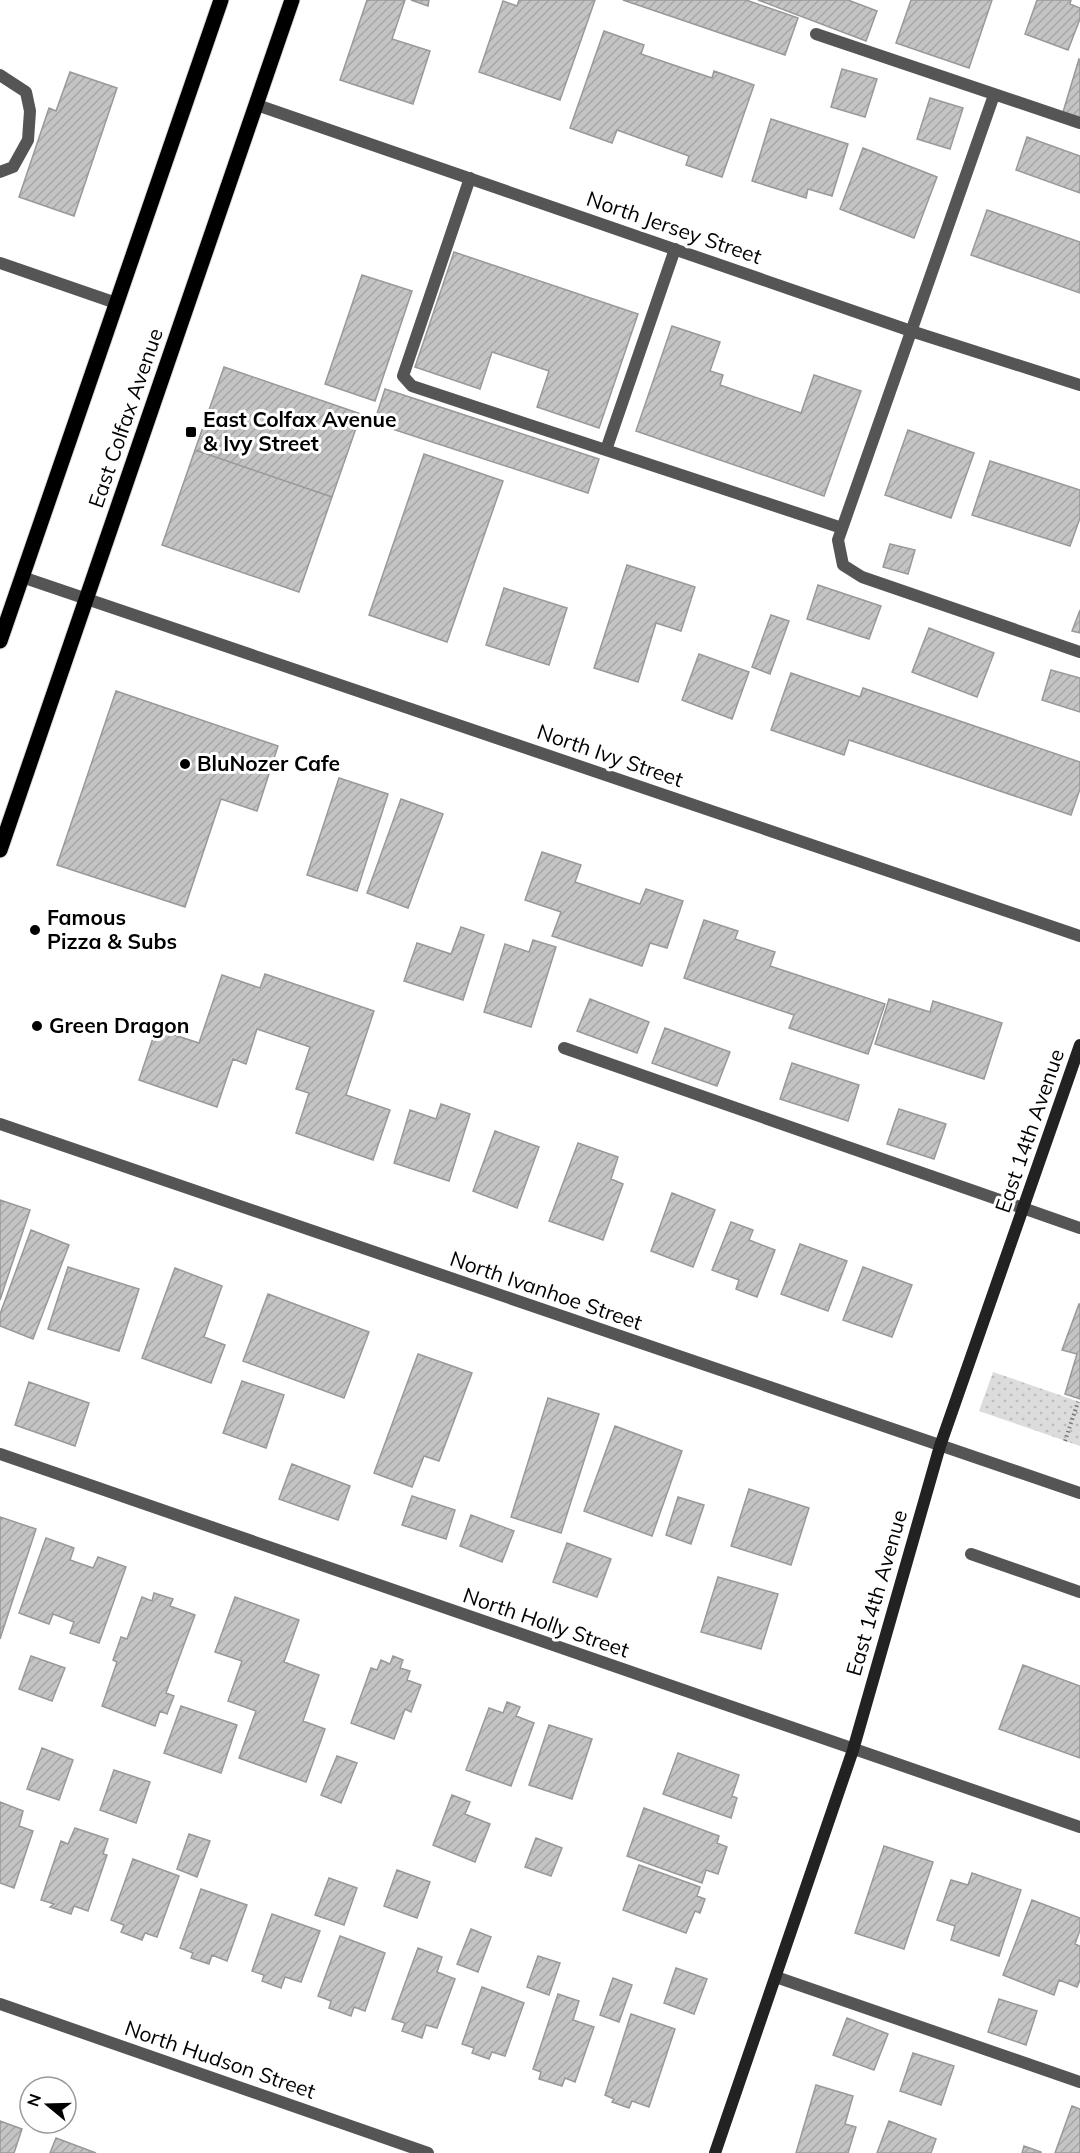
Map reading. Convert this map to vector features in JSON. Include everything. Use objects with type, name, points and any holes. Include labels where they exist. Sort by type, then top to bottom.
[{"type":"main road","points":[[0,641],[221,0]]},
{"type":"main road","name":"East Colfax Avenue","points":[[0,850],[292,0]]},
{"type":"main road","name":"East 14th Avenue","points":[[715,2153],[853,1749],[940,1446],[1080,1046]]},
{"type":"street","points":[[816,33],[1080,123]]},
{"type":"street","points":[[0,75],[26,92],[30,111],[28,140],[13,167],[0,172]]},
{"type":"street","points":[[994,95],[838,540],[843,565],[862,577],[1080,652]]},
{"type":"street","name":"North Jersey Street","points":[[257,105],[911,331],[1080,385]]},
{"type":"street","points":[[470,178],[403,376],[412,386],[842,528]]},
{"type":"street","points":[[606,450],[675,249]]},
{"type":"street","points":[[0,263],[116,303]]},
{"type":"street","name":"North Ivy Street","points":[[22,577],[1080,936]]},
{"type":"street","points":[[564,1048],[1080,1228]]},
{"type":"street","name":"North Ivanhoe Street","points":[[0,1124],[1080,1494]]},
{"type":"street","name":"North Holly Street","points":[[0,1454],[1080,1827]]},
{"type":"street","points":[[971,1554],[1080,1592]]},
{"type":"street","points":[[776,1977],[1080,2082]]},
{"type":"street","name":"North Hudson Street","points":[[0,2004],[428,2153]]},
{"type":"path","points":[[1065,1441],[1078,1401]]},
{"type":"shaded area","points":[[993,1372],[1080,1402],[1080,1446],[979,1411]]},
{"type":"building","points":[[367,0],[405,0],[392,39],[430,51],[413,104],[340,80]]},
{"type":"building","points":[[411,0],[429,0],[428,6]]},
{"type":"building","points":[[519,0],[595,0],[560,100],[479,72],[503,1],[517,6]]},
{"type":"building","points":[[623,0],[746,0],[798,18],[785,55]]},
{"type":"building","points":[[758,0],[848,0],[877,11],[866,41]]},
{"type":"building","points":[[911,0],[992,0],[969,68],[896,43]]},
{"type":"building","points":[[1037,0],[1071,0],[1070,4],[1080,8],[1080,19],[1068,50],[1025,34]]},
{"type":"building","points":[[604,31],[644,45],[641,54],[712,78],[714,71],[754,85],[722,177],[686,165],[689,156],[617,130],[612,143],[570,128]]},
{"type":"building","points":[[1080,60],[1080,117],[1063,112]]},
{"type":"building","points":[[842,69],[877,79],[865,117],[831,107]]},
{"type":"building","points":[[70,72],[117,88],[74,216],[19,197],[49,108],[56,111]]},
{"type":"building","points":[[930,98],[963,108],[950,149],[917,139]]},
{"type":"building","points":[[771,119],[848,144],[832,196],[808,189],[806,198],[752,181]]},
{"type":"building","points":[[1027,137],[1080,156],[1080,193],[1016,170]]},
{"type":"building","points":[[863,148],[937,177],[914,238],[840,209]]},
{"type":"building","points":[[987,210],[1080,242],[1080,293],[971,255]]},
{"type":"building","points":[[454,252],[638,314],[599,428],[537,407],[549,371],[492,352],[480,389],[415,367]]},
{"type":"building","points":[[362,275],[412,291],[375,401],[325,384]]},
{"type":"building","points":[[672,326],[720,342],[710,371],[723,375],[720,385],[801,413],[814,375],[861,391],[824,496],[636,431]]},
{"type":"building","points":[[224,367],[361,414],[332,497],[195,450]]},
{"type":"building","points":[[385,389],[599,459],[588,493],[374,423]]},
{"type":"building","points":[[908,430],[974,453],[951,518],[885,495]]},
{"type":"building","points":[[195,450],[332,497],[299,592],[162,545]]},
{"type":"building","points":[[424,454],[503,481],[447,642],[369,615]]},
{"type":"building","points":[[990,461],[1080,490],[1080,518],[1070,546],[972,515]]},
{"type":"building","points":[[890,544],[915,550],[908,574],[883,567]]},
{"type":"building","points":[[627,565],[695,587],[681,631],[656,623],[638,682],[594,668]]},
{"type":"building","points":[[818,585],[881,606],[869,639],[807,619]]},
{"type":"building","points":[[504,588],[567,608],[549,665],[486,645]]},
{"type":"building","points":[[1080,610],[1080,633],[1072,631]]},
{"type":"building","points":[[771,615],[789,621],[770,674],[752,667]]},
{"type":"building","points":[[929,628],[994,653],[977,697],[912,672]]},
{"type":"building","points":[[699,654],[749,672],[732,719],[682,700]]},
{"type":"building","points":[[1051,670],[1080,678],[1080,712],[1042,700]]},
{"type":"building","points":[[791,673],[860,697],[863,688],[1080,762],[1080,789],[1071,815],[849,740],[844,755],[771,730]]},
{"type":"building","points":[[116,691],[278,746],[257,811],[221,799],[185,907],[57,865]]},
{"type":"building","points":[[339,778],[388,794],[357,891],[307,875]]},
{"type":"building","points":[[401,799],[443,814],[408,908],[367,893]]},
{"type":"building","points":[[542,852],[581,865],[575,882],[640,904],[646,889],[683,901],[667,948],[650,943],[642,966],[552,936],[561,912],[525,900]]},
{"type":"building","points":[[704,920],[738,931],[735,939],[775,952],[770,966],[885,1004],[868,1054],[789,1028],[794,1015],[684,978]]},
{"type":"building","points":[[461,927],[484,935],[463,1000],[404,981],[417,943],[451,954]]},
{"type":"building","points":[[533,940],[556,947],[531,1027],[484,1012],[505,944],[529,952]]},
{"type":"building","points":[[265,974],[374,1011],[346,1095],[390,1110],[373,1160],[296,1133],[309,1093],[296,1089],[310,1047],[257,1029],[246,1064],[233,1059],[217,1107],[139,1080],[156,1029],[199,1043],[222,975],[260,988]]},
{"type":"building","points":[[590,999],[649,1022],[637,1053],[577,1031]]},
{"type":"building","points":[[889,999],[930,1012],[933,1001],[1002,1023],[984,1079],[875,1044]]},
{"type":"building","points":[[665,1028],[730,1052],[717,1086],[652,1063]]},
{"type":"building","points":[[792,1063],[859,1085],[848,1121],[780,1099]]},
{"type":"building","points":[[441,1104],[470,1114],[449,1181],[394,1163],[410,1110],[436,1119]]},
{"type":"building","points":[[899,1109],[946,1124],[934,1159],[887,1144]]},
{"type":"building","points":[[495,1131],[539,1147],[517,1208],[473,1191]]},
{"type":"building","points":[[578,1143],[618,1157],[611,1179],[623,1184],[603,1240],[549,1221]]},
{"type":"building","points":[[672,1193],[715,1210],[693,1267],[651,1251]]},
{"type":"building","points":[[0,1200],[30,1210],[0,1300]]},
{"type":"building","points":[[731,1222],[753,1230],[749,1240],[775,1250],[757,1297],[736,1289],[739,1280],[712,1270]]},
{"type":"building","points":[[31,1230],[69,1245],[33,1339],[0,1326],[0,1314]]},
{"type":"building","points":[[800,1244],[847,1261],[828,1311],[781,1294]]},
{"type":"building","points":[[68,1267],[139,1289],[119,1351],[48,1329]]},
{"type":"building","points":[[863,1267],[912,1285],[892,1337],[843,1320]]},
{"type":"building","points":[[175,1268],[222,1286],[204,1337],[225,1345],[211,1383],[142,1358]]},
{"type":"building","points":[[268,1294],[369,1332],[344,1398],[243,1361]]},
{"type":"building","points":[[1079,1304],[1080,1399],[1065,1394],[1077,1354],[1062,1350]]},
{"type":"building","points":[[418,1354],[472,1373],[439,1461],[424,1456],[412,1487],[374,1473]]},
{"type":"building","points":[[242,1381],[284,1395],[266,1448],[223,1433]]},
{"type":"building","points":[[29,1382],[89,1403],[75,1446],[15,1425]]},
{"type":"building","points":[[548,1398],[599,1414],[561,1533],[511,1517]]},
{"type":"building","points":[[615,1426],[682,1451],[652,1536],[584,1511]]},
{"type":"building","points":[[292,1464],[350,1486],[338,1520],[279,1499]]},
{"type":"building","points":[[749,1489],[809,1508],[791,1565],[731,1546]]},
{"type":"building","points":[[412,1496],[455,1510],[446,1539],[402,1525]]},
{"type":"building","points":[[678,1497],[704,1505],[691,1544],[666,1535]]},
{"type":"building","points":[[471,1515],[514,1531],[502,1562],[460,1546]]},
{"type":"building","points":[[0,1517],[36,1529],[0,1639]]},
{"type":"building","points":[[46,1538],[74,1548],[70,1560],[93,1568],[98,1557],[126,1567],[99,1643],[70,1633],[74,1622],[53,1614],[49,1624],[19,1613]]},
{"type":"building","points":[[567,1543],[611,1559],[597,1597],[553,1582]]},
{"type":"building","points":[[718,1577],[778,1594],[761,1649],[701,1632]]},
{"type":"building","points":[[154,1593],[173,1599],[170,1606],[195,1615],[166,1693],[174,1696],[167,1714],[160,1711],[155,1726],[102,1706],[117,1662],[113,1660],[121,1637],[127,1639],[142,1597],[152,1601]]},
{"type":"building","points":[[235,1597],[299,1620],[284,1662],[319,1675],[303,1721],[325,1729],[306,1782],[239,1758],[256,1711],[228,1701],[242,1661],[215,1652]]},
{"type":"building","points":[[31,1656],[65,1668],[52,1701],[19,1689]]},
{"type":"building","points":[[393,1656],[403,1660],[400,1668],[410,1671],[407,1680],[421,1685],[411,1712],[405,1709],[394,1739],[351,1723],[371,1668],[377,1670],[381,1660],[390,1664]]},
{"type":"building","points":[[1023,1665],[1080,1686],[1080,1758],[999,1729]]},
{"type":"building","points":[[507,1702],[520,1707],[516,1716],[534,1723],[511,1786],[466,1770],[489,1708],[503,1713]]},
{"type":"building","points":[[181,1706],[237,1725],[221,1773],[164,1753]]},
{"type":"building","points":[[549,1725],[592,1739],[572,1799],[529,1785]]},
{"type":"building","points":[[42,1748],[73,1760],[59,1800],[27,1789]]},
{"type":"building","points":[[678,1753],[739,1775],[732,1796],[737,1798],[731,1818],[663,1794]]},
{"type":"building","points":[[337,1756],[357,1763],[341,1803],[321,1795]]},
{"type":"building","points":[[114,1770],[150,1782],[136,1823],[100,1810]]},
{"type":"building","points":[[452,1795],[470,1802],[465,1814],[490,1824],[475,1862],[433,1845]]},
{"type":"building","points":[[0,1802],[23,1811],[19,1826],[33,1831],[14,1888],[0,1883]]},
{"type":"building","points":[[644,1808],[719,1836],[717,1843],[727,1847],[718,1874],[706,1870],[702,1883],[627,1856]]},
{"type":"building","points":[[75,1828],[108,1839],[103,1854],[107,1855],[88,1911],[74,1906],[71,1914],[50,1907],[54,1904],[41,1900],[61,1841],[68,1844]]},
{"type":"building","points":[[189,1834],[210,1841],[197,1877],[177,1869]]},
{"type":"building","points":[[536,1838],[562,1848],[551,1876],[525,1867]]},
{"type":"building","points":[[884,1846],[933,1862],[904,1949],[855,1933]]},
{"type":"building","points":[[133,1859],[179,1876],[157,1937],[145,1933],[142,1940],[121,1932],[124,1925],[111,1920]]},
{"type":"building","points":[[639,1865],[700,1887],[697,1896],[705,1899],[700,1913],[695,1911],[686,1933],[623,1910]]},
{"type":"building","points":[[397,1870],[430,1882],[417,1918],[384,1906]]},
{"type":"building","points":[[972,1873],[1021,1890],[999,1956],[951,1940],[955,1926],[937,1920],[951,1880],[968,1885]]},
{"type":"building","points":[[329,1878],[357,1888],[344,1925],[315,1915]]},
{"type":"building","points":[[201,1889],[247,1905],[227,1961],[212,1955],[209,1964],[191,1958],[193,1953],[180,1948]]},
{"type":"building","points":[[1032,1900],[1080,1918],[1080,1930],[1075,1944],[1080,1946],[1080,1980],[1077,1987],[1059,1980],[1054,1995],[1003,1975]]},
{"type":"building","points":[[272,1914],[320,1931],[301,1982],[285,1977],[281,1988],[262,1981],[264,1975],[252,1971]]},
{"type":"building","points":[[471,1929],[491,1937],[478,1972],[457,1964]]},
{"type":"building","points":[[340,1936],[385,1953],[365,2011],[354,2007],[351,2016],[329,2008],[331,2001],[318,1996]]},
{"type":"building","points":[[418,1948],[442,1957],[437,1972],[455,1979],[437,2028],[426,2025],[422,2038],[402,2031],[405,2023],[392,2019]]},
{"type":"building","points":[[538,1956],[560,1963],[549,1995],[527,1987]]},
{"type":"building","points":[[676,1968],[707,1979],[694,2014],[664,2003]]},
{"type":"building","points":[[613,1978],[632,1985],[619,2022],[600,2015]]},
{"type":"building","points":[[482,1987],[524,2003],[505,2056],[492,2052],[489,2059],[472,2053],[474,2048],[462,2044]]},
{"type":"building","points":[[558,1994],[579,2001],[573,2020],[594,2027],[575,2082],[565,2078],[562,2086],[539,2079],[541,2072],[533,2069]]},
{"type":"building","points":[[999,1999],[1037,2011],[1026,2045],[988,2032]]},
{"type":"building","points":[[631,2014],[675,2029],[649,2107],[632,2101],[629,2108],[612,2102],[614,2099],[605,2095]]},
{"type":"building","points":[[847,2018],[888,2034],[874,2070],[833,2055]]},
{"type":"building","points":[[913,2053],[954,2066],[941,2105],[900,2091]]},
{"type":"building","points":[[816,2085],[853,2096],[845,2124],[856,2127],[848,2153],[796,2153]]},
{"type":"building","points":[[1072,2106],[1080,2109],[1080,2153],[1055,2153]]},
{"type":"building","points":[[0,2121],[18,2128],[18,2135],[20,2135],[14,2153],[0,2153]]},
{"type":"building","points":[[889,2121],[936,2139],[931,2153],[877,2153]]},
{"type":"building","points":[[56,2138],[96,2153],[50,2153]]},
{"type":"building","points":[[1024,2146],[1041,2152],[1041,2153],[1022,2153]]},
{"type":"place","name":"East Colfax Avenue & Ivy Street","points":[[191,432]]},
{"type":"place","name":"BluNozer Cafe","points":[[185,764]]},
{"type":"place","name":"Famous Pizza & Subs","points":[[35,930]]},
{"type":"place","name":"Green Dragon","points":[[37,1026]]}]
